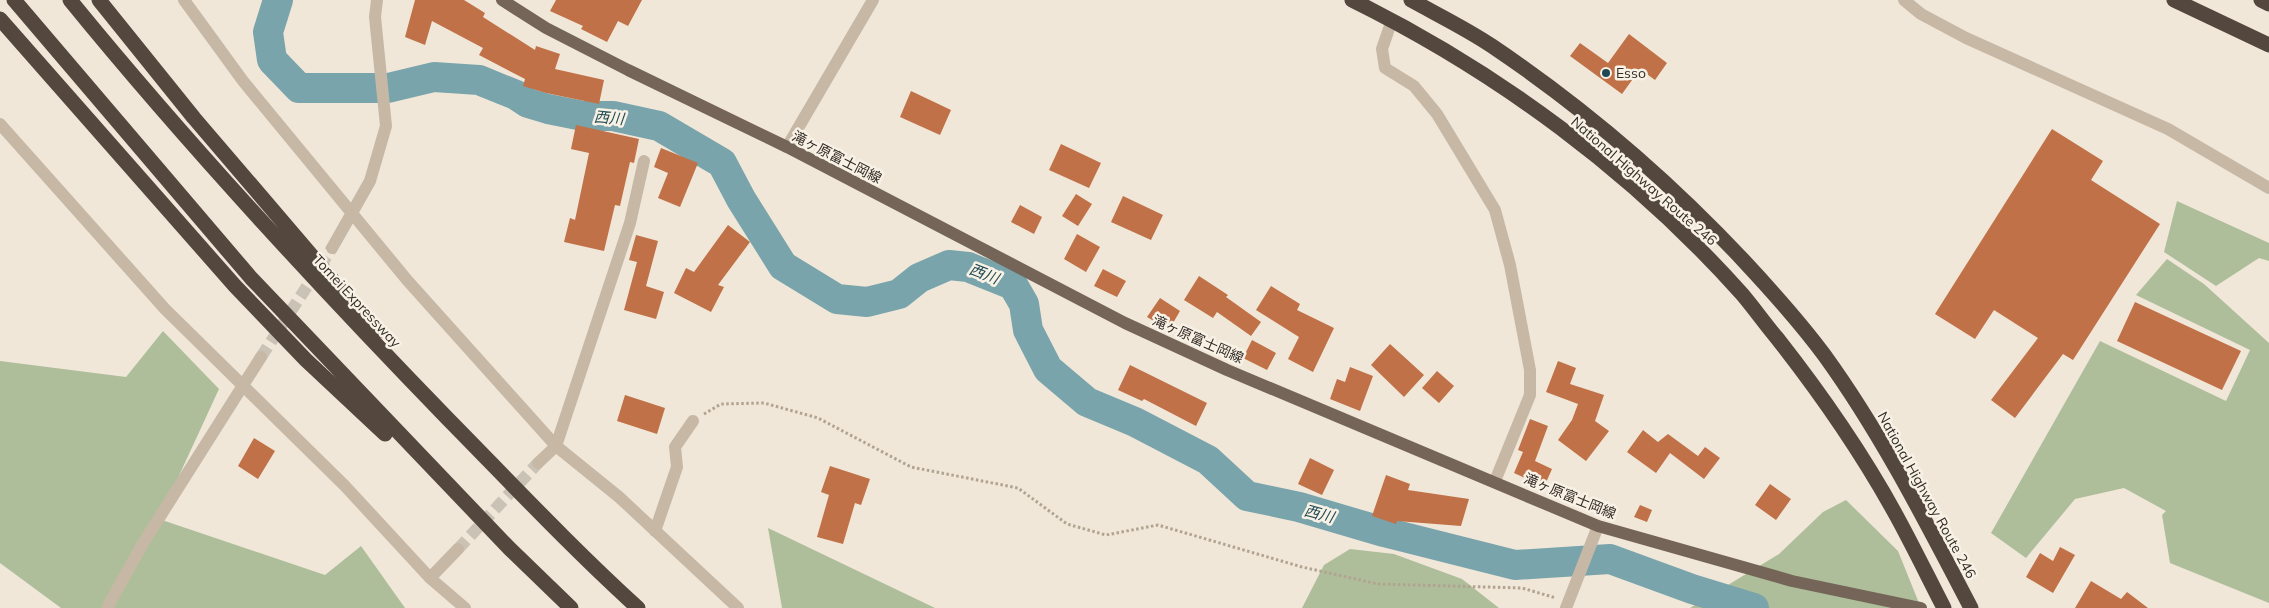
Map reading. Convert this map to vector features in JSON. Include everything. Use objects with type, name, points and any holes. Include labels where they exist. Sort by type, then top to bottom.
[{"type":"highway","points":[[14,0],[251,278],[509,548]]},
{"type":"highway","name":"Tomei Expressway","points":[[70,0],[137,81],[279,242],[356,325],[540,513],[638,608]]},
{"type":"highway","points":[[99,0],[200,126],[365,319],[540,513]]},
{"type":"highway","name":"National Highway Route 246","points":[[1352,0],[1434,43],[1493,80],[1579,141],[1684,234],[1743,295],[1795,361],[1839,423],[1896,514],[1944,608]]},
{"type":"highway","name":"National Highway Route 246","points":[[1412,0],[1490,45],[1587,115],[1664,180],[1769,288],[1824,356],[1869,422],[1908,488],[1972,608]]},
{"type":"highway","points":[[2174,0],[2269,45]]},
{"type":"highway","points":[[2261,0],[2269,4]]},
{"type":"highway","points":[[0,19],[229,279],[306,360],[571,608]]},
{"type":"main road","name":"滝ヶ原富士岡線","points":[[502,0],[546,28],[620,66],[787,147],[1125,323],[1228,370],[1496,481],[1598,526],[1792,581],[1921,608]]},
{"type":"street","points":[[184,0],[243,81],[407,280],[556,446],[619,497],[738,608]]},
{"type":"street","points":[[332,248],[370,181],[386,126],[374,17],[377,0]]},
{"type":"street","points":[[787,147],[873,0]]},
{"type":"street","points":[[1904,0],[1921,14],[1966,38],[2168,129],[2269,188]]},
{"type":"street","points":[[1392,20],[1382,49],[1385,68],[1414,86],[1442,122],[1495,210],[1510,265],[1530,370],[1530,395],[1496,481]]},
{"type":"street","points":[[0,124],[165,309],[345,486],[430,578],[465,608]]},
{"type":"street","points":[[538,463],[556,446],[630,223],[644,161]]},
{"type":"street","points":[[107,608],[148,536],[261,357]]},
{"type":"street","points":[[655,531],[677,467],[675,447],[692,421]]},
{"type":"street","points":[[1567,605],[1598,526]]},
{"type":"street","points":[[430,578],[458,549]]},
{"type":"path","points":[[692,421],[721,404],[764,403],[818,418],[910,467],[1018,488],[1066,524],[1106,535],[1158,525],[1302,567],[1378,584],[1522,588],[1567,605]]},
{"type":"green space","points":[[2177,201],[2269,243],[2269,261],[2259,258],[2216,286],[2164,252]]},
{"type":"green space","points":[[2167,259],[2204,284],[2269,343],[2269,603],[2170,563],[2162,515],[2166,511],[2124,488],[2075,499],[2026,558],[1991,533],[2100,341],[2226,401],[2250,350],[2136,295]]},
{"type":"green space","points":[[163,331],[219,389],[159,519],[325,575],[361,546],[405,608],[61,608],[0,563],[0,361],[126,377]]},
{"type":"green space","points":[[1846,500],[1898,551],[1921,608],[1690,608],[1779,554],[1823,512]]},
{"type":"green space","points":[[768,528],[935,608],[782,608]]},
{"type":"green space","points":[[1350,549],[1394,554],[1462,579],[1499,608],[1302,608],[1324,565]]},
{"type":"building","points":[[415,0],[464,0],[485,13],[483,17],[535,50],[536,46],[560,54],[555,69],[604,80],[599,104],[546,93],[523,86],[525,79],[479,55],[483,48],[432,21],[425,45],[405,37]]},
{"type":"building","points":[[556,0],[642,0],[628,26],[618,21],[607,42],[581,29],[583,26],[550,11]]},
{"type":"building","points":[[1629,34],[1667,63],[1655,80],[1640,69],[1622,94],[1570,56],[1580,43],[1608,63]]},
{"type":"building","points":[[911,91],[951,110],[940,135],[900,117]]},
{"type":"building","points":[[576,125],[639,139],[634,163],[630,162],[620,206],[615,205],[604,251],[564,242],[570,218],[575,220],[589,153],[571,149]]},
{"type":"building","points":[[2052,129],[2103,161],[2091,180],[2160,224],[2073,360],[2063,354],[2015,418],[1991,400],[2038,338],[1994,310],[1975,339],[1935,314]]},
{"type":"building","points":[[1061,144],[1101,163],[1089,188],[1049,170]]},
{"type":"building","points":[[661,148],[698,163],[680,207],[658,198],[668,173],[654,167]]},
{"type":"building","points":[[1076,194],[1092,204],[1078,226],[1062,216]]},
{"type":"building","points":[[1123,196],[1163,215],[1151,240],[1111,222]]},
{"type":"building","points":[[1020,205],[1042,217],[1034,234],[1011,222]]},
{"type":"building","points":[[728,225],[750,242],[718,285],[724,287],[711,312],[674,293],[686,268],[694,272]]},
{"type":"building","points":[[1077,234],[1100,247],[1086,272],[1064,259]]},
{"type":"building","points":[[636,235],[658,241],[646,286],[664,292],[656,319],[624,310],[637,262],[629,260]]},
{"type":"building","points":[[1103,269],[1126,281],[1117,297],[1094,286]]},
{"type":"building","points":[[1199,276],[1228,295],[1226,297],[1261,322],[1251,336],[1217,312],[1213,318],[1184,300]]},
{"type":"building","points":[[1271,286],[1300,304],[1297,310],[1334,328],[1313,372],[1288,359],[1299,337],[1256,310]]},
{"type":"building","points":[[1160,298],[1180,311],[1169,330],[1147,317]]},
{"type":"building","points":[[2135,302],[2241,351],[2222,390],[2117,341]]},
{"type":"building","points":[[1252,340],[1276,353],[1267,370],[1243,358]]},
{"type":"building","points":[[1390,344],[1424,375],[1404,397],[1371,365]]},
{"type":"building","points":[[1558,361],[1576,368],[1570,384],[1604,395],[1595,421],[1609,431],[1586,461],[1558,440],[1572,420],[1578,404],[1546,392]]},
{"type":"building","points":[[1130,365],[1207,403],[1196,426],[1144,399],[1142,401],[1118,390]]},
{"type":"building","points":[[1350,367],[1373,376],[1360,411],[1330,399],[1337,379],[1345,382]]},
{"type":"building","points":[[1437,371],[1454,386],[1439,403],[1422,388]]},
{"type":"building","points":[[625,395],[665,408],[657,434],[617,421]]},
{"type":"building","points":[[1530,419],[1548,426],[1535,461],[1552,469],[1544,487],[1514,473],[1523,452],[1518,450]]},
{"type":"building","points":[[1643,430],[1658,442],[1668,434],[1698,456],[1705,447],[1720,458],[1704,479],[1670,453],[1656,473],[1627,452]]},
{"type":"building","points":[[254,438],[275,451],[258,479],[238,466]]},
{"type":"building","points":[[1310,458],[1334,470],[1322,495],[1298,484]]},
{"type":"building","points":[[830,466],[870,479],[861,505],[855,503],[843,544],[817,537],[829,495],[821,492]]},
{"type":"building","points":[[1386,475],[1410,484],[1408,490],[1469,499],[1461,526],[1397,521],[1396,524],[1372,516]]},
{"type":"building","points":[[1770,484],[1791,499],[1776,520],[1755,505]]},
{"type":"building","points":[[1640,505],[1652,510],[1647,522],[1634,517]]},
{"type":"building","points":[[2060,547],[2075,555],[2053,593],[2026,577],[2040,553],[2053,561]]},
{"type":"building","points":[[2091,581],[2121,599],[2127,592],[2148,608],[2075,608]]},
{"type":"waterway","name":"西川","points":[[278,0],[268,32],[272,60],[299,88],[388,88],[434,77],[479,80],[516,95],[528,103],[548,109],[583,116],[613,116],[659,126],[722,163],[741,199],[783,266],[837,299],[867,302],[899,294],[919,278],[949,265],[968,267],[1013,285],[1024,304],[1028,330],[1048,369],[1087,402],[1135,422],[1208,460],[1247,496],[1299,507],[1384,532],[1515,565],[1610,559],[1692,589],[1754,608]]},
{"type":"tunnel","points":[[261,357],[332,248]]},
{"type":"tunnel","points":[[458,549],[538,463]]},
{"type":"place","name":"Esso","points":[[1606,73]]}]
